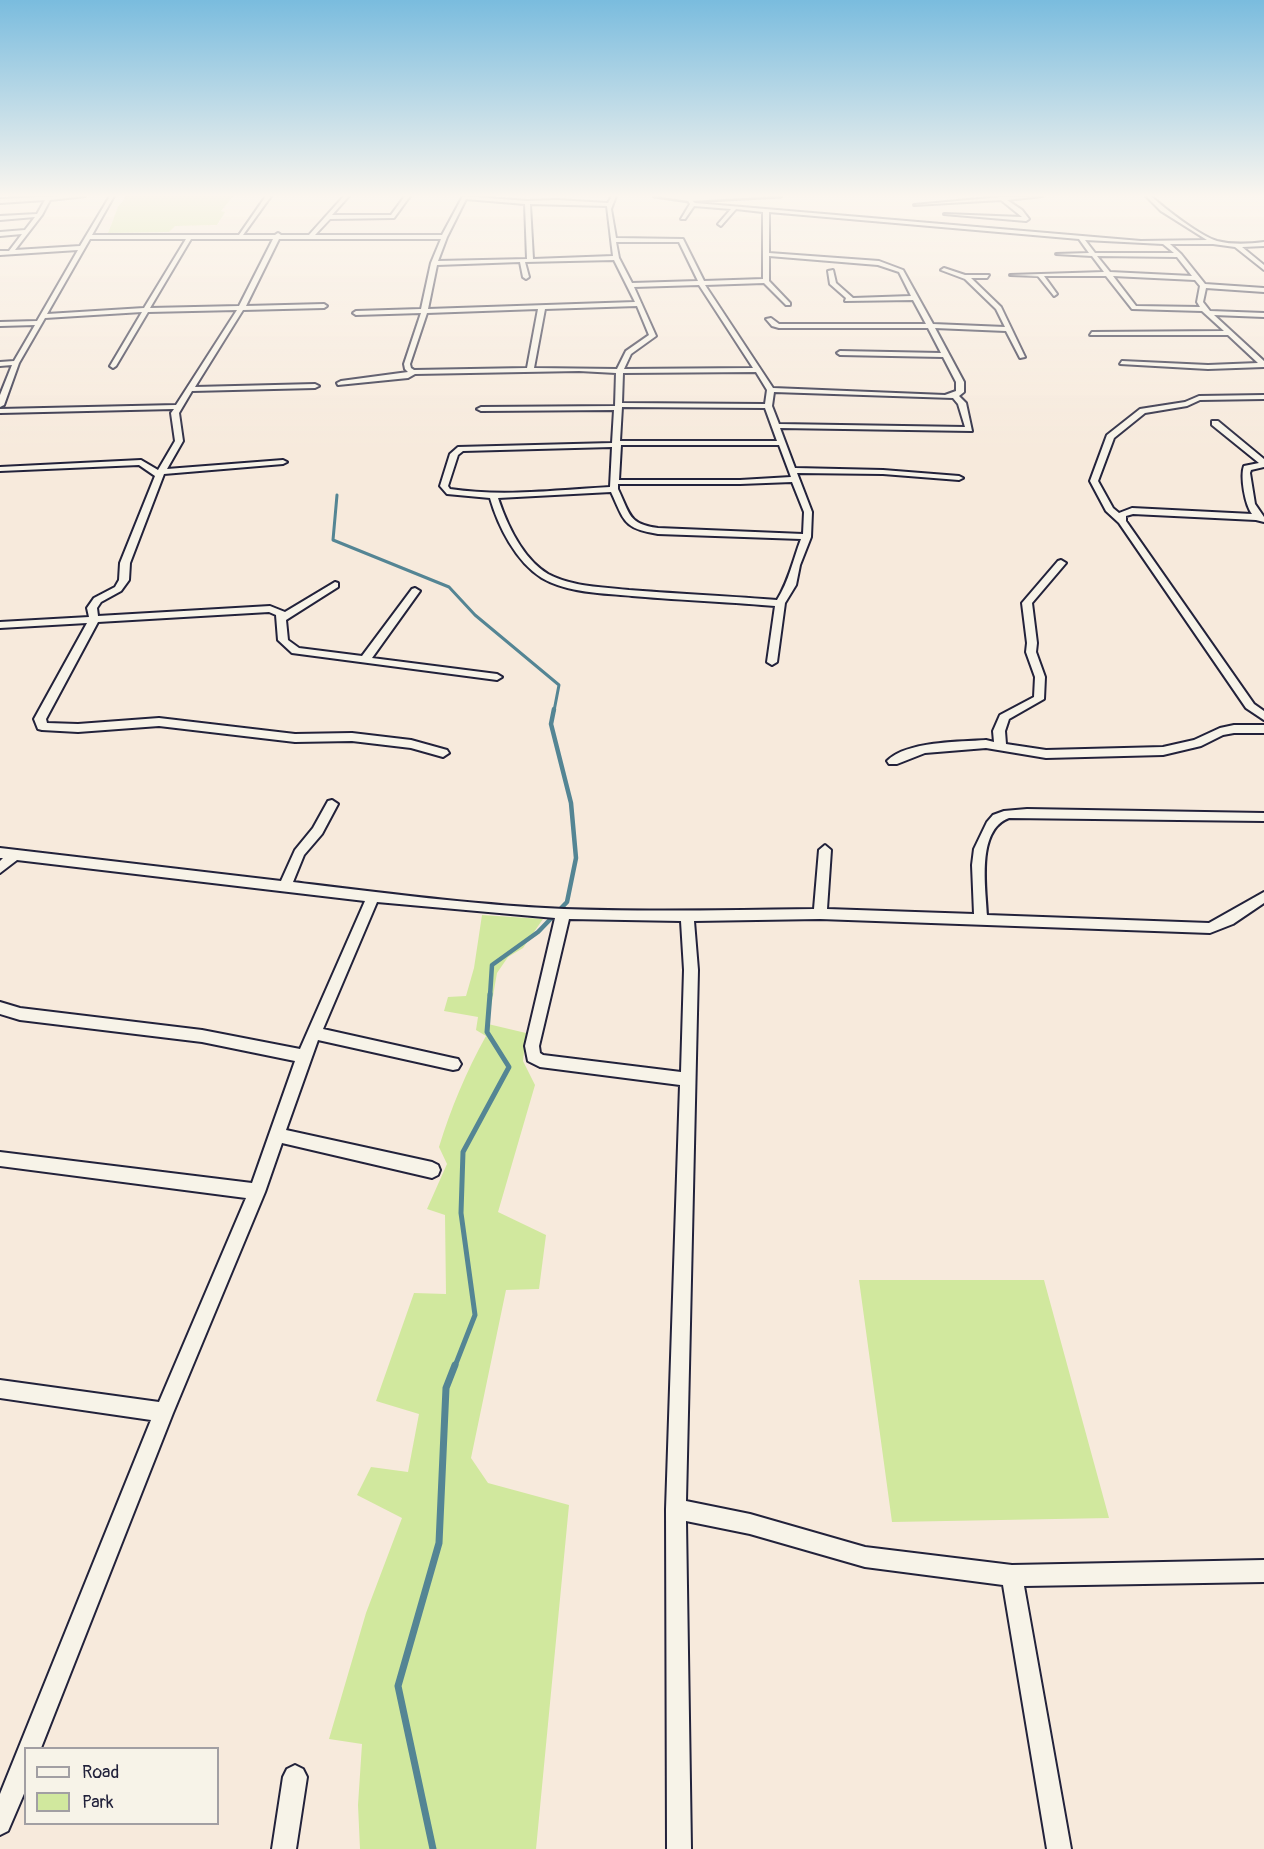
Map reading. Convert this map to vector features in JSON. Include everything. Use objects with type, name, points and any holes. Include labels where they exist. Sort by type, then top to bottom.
[{"type":"street","points":[[0,405],[16,363],[62,282]]},
{"type":"street","points":[[113,366],[163,282]]},
{"type":"street","points":[[254,282],[242,307],[174,412],[179,441],[161,474],[125,563],[124,580],[118,588],[97,600],[92,608],[94,620],[40,719],[42,726],[78,728],[159,722],[295,738],[352,737],[411,744],[442,753]]},
{"type":"street","points":[[430,282],[424,312],[407,363],[408,369],[413,372],[603,369],[620,371],[758,370]]},
{"type":"street","points":[[629,282],[653,336],[630,349],[624,356],[620,371],[620,407],[614,485],[628,521],[638,528],[658,531],[807,537]]},
{"type":"street","points":[[630,285],[739,282]]},
{"type":"street","points":[[767,282],[788,304]]},
{"type":"street","points":[[833,282],[850,300],[914,298]]},
{"type":"street","points":[[771,390],[955,396],[960,392],[960,382],[933,327],[906,282]]},
{"type":"street","points":[[969,282],[999,308],[1022,357]]},
{"type":"street","points":[[1046,282],[1054,294]]},
{"type":"street","points":[[1114,282],[1134,308],[1264,315]]},
{"type":"street","points":[[1201,282],[1203,286],[1200,302],[1206,311],[1264,365]]},
{"type":"street","points":[[702,284],[771,390],[768,406],[808,512],[807,537],[795,565],[791,585],[780,603],[772,662]]},
{"type":"street","points":[[1203,286],[1264,290]]},
{"type":"street","points":[[356,313],[639,304]]},
{"type":"street","points":[[43,316],[147,310],[324,306]]},
{"type":"street","points":[[530,370],[542,307]]},
{"type":"street","points":[[769,319],[774,325],[779,326],[1007,329]]},
{"type":"street","points":[[0,324],[39,323]]},
{"type":"street","points":[[1092,334],[1229,333]]},
{"type":"street","points":[[840,353],[947,355]]},
{"type":"street","points":[[0,364],[16,363]]},
{"type":"street","points":[[1122,363],[1208,367],[1264,365]]},
{"type":"street","points":[[341,383],[408,376],[413,372]]},
{"type":"street","points":[[189,389],[315,386]]},
{"type":"street","points":[[777,426],[969,429],[962,403],[955,396]]},
{"type":"street","points":[[1264,397],[1199,398],[1187,404],[1143,411],[1110,437],[1094,481],[1109,509],[1122,521],[1250,706],[1264,717]]},
{"type":"street","points":[[0,411],[178,406]]},
{"type":"street","points":[[481,409],[768,406]]},
{"type":"street","points":[[1215,423],[1264,464]]},
{"type":"street","points":[[783,443],[461,448],[454,454],[444,486],[447,491],[493,495],[614,485],[740,482],[794,475],[883,471],[959,478]]},
{"type":"street","points":[[0,469],[141,462],[161,474],[283,462]]},
{"type":"street","points":[[1261,519],[1251,508],[1248,498],[1250,483],[1246,473],[1248,468],[1264,464]]},
{"type":"street","points":[[493,495],[497,509],[524,555],[543,575],[597,590],[780,603]]},
{"type":"street","points":[[1122,521],[1122,515],[1132,511],[1261,519]]},
{"type":"street","points":[[1000,745],[999,731],[1004,717],[1039,699],[1040,677],[1031,652],[1027,603],[1061,563]]},
{"type":"street","points":[[282,618],[335,585]]},
{"type":"street","points":[[365,660],[415,591]]},
{"type":"street","points":[[0,625],[270,609],[278,611],[282,618],[282,641],[285,646],[296,651],[496,677]]},
{"type":"street","points":[[1248,729],[1250,706]]},
{"type":"street","points":[[893,761],[925,749],[1000,745],[1046,754],[1163,751],[1197,743],[1220,732],[1264,729]]},
{"type":"street","points":[[285,886],[300,853],[318,831],[332,804]]},
{"type":"street","points":[[981,920],[978,865],[980,849],[993,822],[1002,815],[1027,813],[1264,818]]},
{"type":"street","points":[[820,914],[825,850]]},
{"type":"street","points":[[0,868],[7,854],[373,897],[563,914],[687,916],[820,914],[1210,928],[1228,920],[1264,897]]},
{"type":"street","points":[[31,1747],[164,1412],[257,1192],[304,1056],[373,897]]},
{"type":"street","points":[[563,914],[532,1046],[533,1056],[540,1061],[686,1079]]},
{"type":"street","points":[[679,1849],[676,1509],[686,1079],[691,970],[687,916]]},
{"type":"street","points":[[0,1008],[20,1014],[202,1036],[304,1056]]},
{"type":"street","points":[[315,1033],[453,1064]]},
{"type":"street","points":[[277,1135],[432,1170]]},
{"type":"street","points":[[0,1159],[257,1192]]},
{"type":"street","points":[[0,1389],[164,1412]]},
{"type":"street","points":[[676,1509],[750,1524],[866,1557],[1012,1576],[1264,1571]]},
{"type":"street","points":[[1012,1576],[1059,1849]]},
{"type":"street","points":[[0,1823],[24,1764]]},
{"type":"street","points":[[284,1849],[295,1777]]},
{"type":"green space","points":[[482,915],[543,919],[523,948],[508,957],[497,973],[488,1024],[526,1033],[523,1061],[535,1085],[498,1212],[546,1235],[539,1289],[506,1290],[471,1458],[488,1483],[569,1505],[536,1849],[360,1849],[358,1805],[362,1744],[329,1739],[366,1613],[402,1518],[357,1495],[371,1467],[408,1472],[419,1414],[376,1401],[414,1293],[446,1294],[445,1215],[427,1209],[447,1164],[439,1147],[454,1104],[486,1036],[476,1030],[478,1017],[444,1011],[448,997],[466,996],[474,968]]},
{"type":"green space","points":[[859,1280],[1044,1280],[1109,1518],[892,1522]]},
{"type":"waterway","points":[[337,495],[333,540],[449,587],[475,615],[559,685],[554,711]]},
{"type":"waterway","points":[[490,996],[492,965],[538,932],[567,902],[576,858],[571,803],[551,724],[554,709]]},
{"type":"waterway","points":[[455,1366],[475,1315],[461,1213],[463,1152],[509,1067],[487,1032],[490,994]]},
{"type":"waterway","points":[[433,1849],[398,1686],[439,1543],[446,1388],[455,1365]]}]
